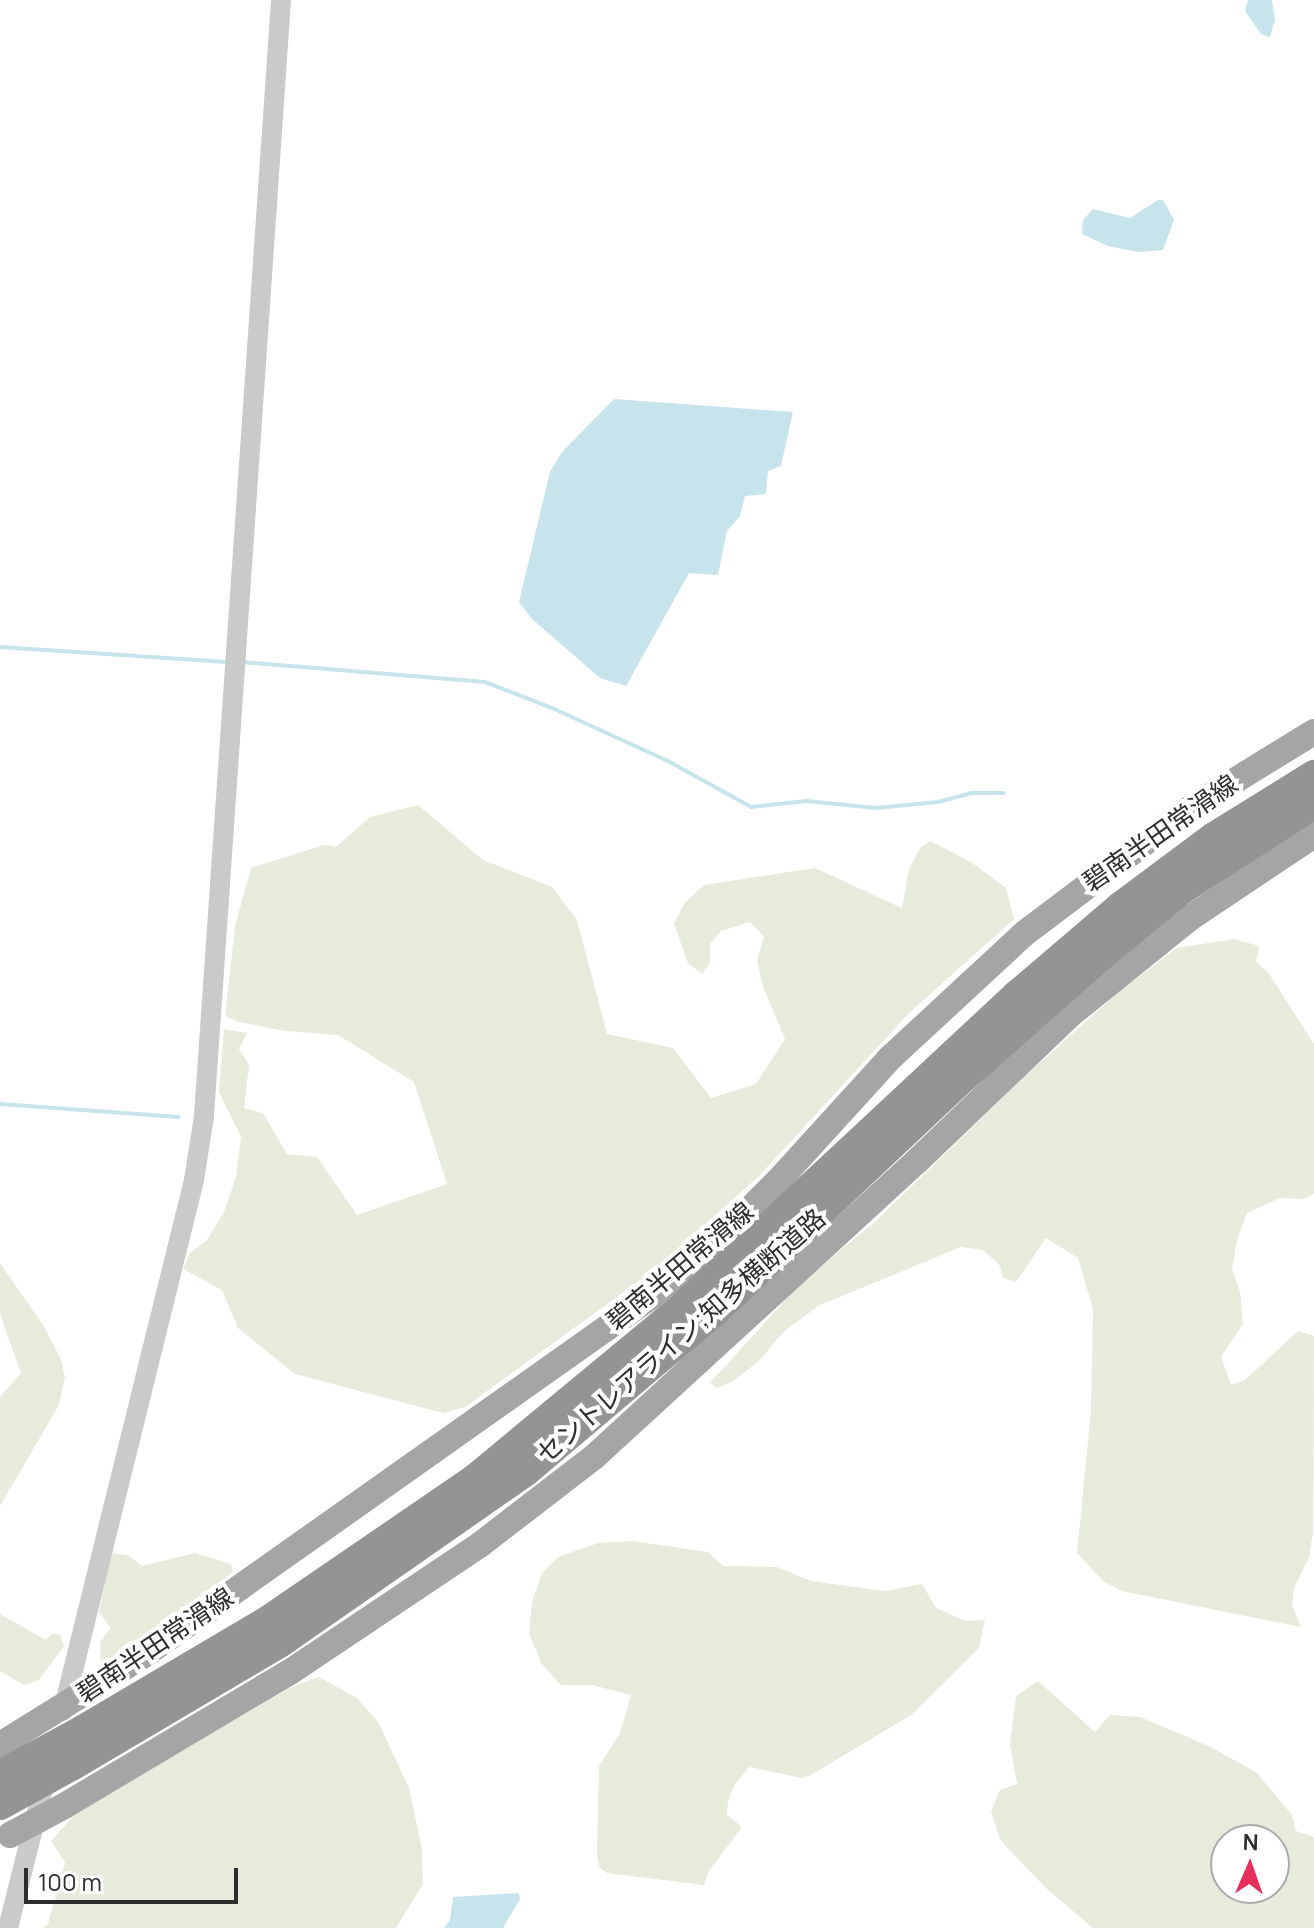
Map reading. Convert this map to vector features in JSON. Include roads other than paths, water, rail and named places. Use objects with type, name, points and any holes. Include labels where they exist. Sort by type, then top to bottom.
[{"type":"highway","name":"セントレアライン;知多横断道路","points":[[0,1775],[83,1730],[269,1620],[476,1478],[677,1312],[1017,995],[1120,907],[1214,837],[1314,775]]},
{"type":"highway","name":"セントレアライン;知多横断道路","points":[[0,1805],[281,1642],[441,1534],[526,1471],[712,1314],[956,1084],[1102,955],[1181,890],[1314,804]]},
{"type":"main road","name":"碧南半田常滑線","points":[[0,1745],[150,1651],[652,1296],[713,1246],[779,1180],[890,1058],[1025,933],[1192,807],[1314,732]]},
{"type":"main road","points":[[5,1837],[64,1806],[290,1672],[481,1544],[594,1457],[916,1162],[1071,1014],[1190,918],[1314,835]]},
{"type":"street","points":[[8,1928],[194,1180],[204,1116],[281,0]]},
{"type":"water","points":[[1248,0],[1272,0],[1275,20],[1270,37],[1261,34],[1245,11]]},
{"type":"water","points":[[1163,200],[1174,220],[1163,250],[1138,252],[1108,246],[1082,234],[1083,220],[1093,209],[1130,218]]},
{"type":"water","points":[[614,399],[793,412],[781,466],[768,471],[766,494],[745,496],[740,516],[727,531],[718,575],[689,573],[626,686],[600,678],[532,619],[519,602],[550,472],[562,452]]},
{"type":"water","points":[[519,1893],[520,1899],[503,1928],[444,1928],[450,1920],[453,1897]]},
{"type":"waterway","points":[[0,647],[228,662]]},
{"type":"waterway","points":[[241,662],[485,682],[552,708],[668,761],[751,807],[807,801],[876,808],[938,802],[971,793],[1004,793]]},
{"type":"waterway","points":[[0,1104],[179,1117]]}]
